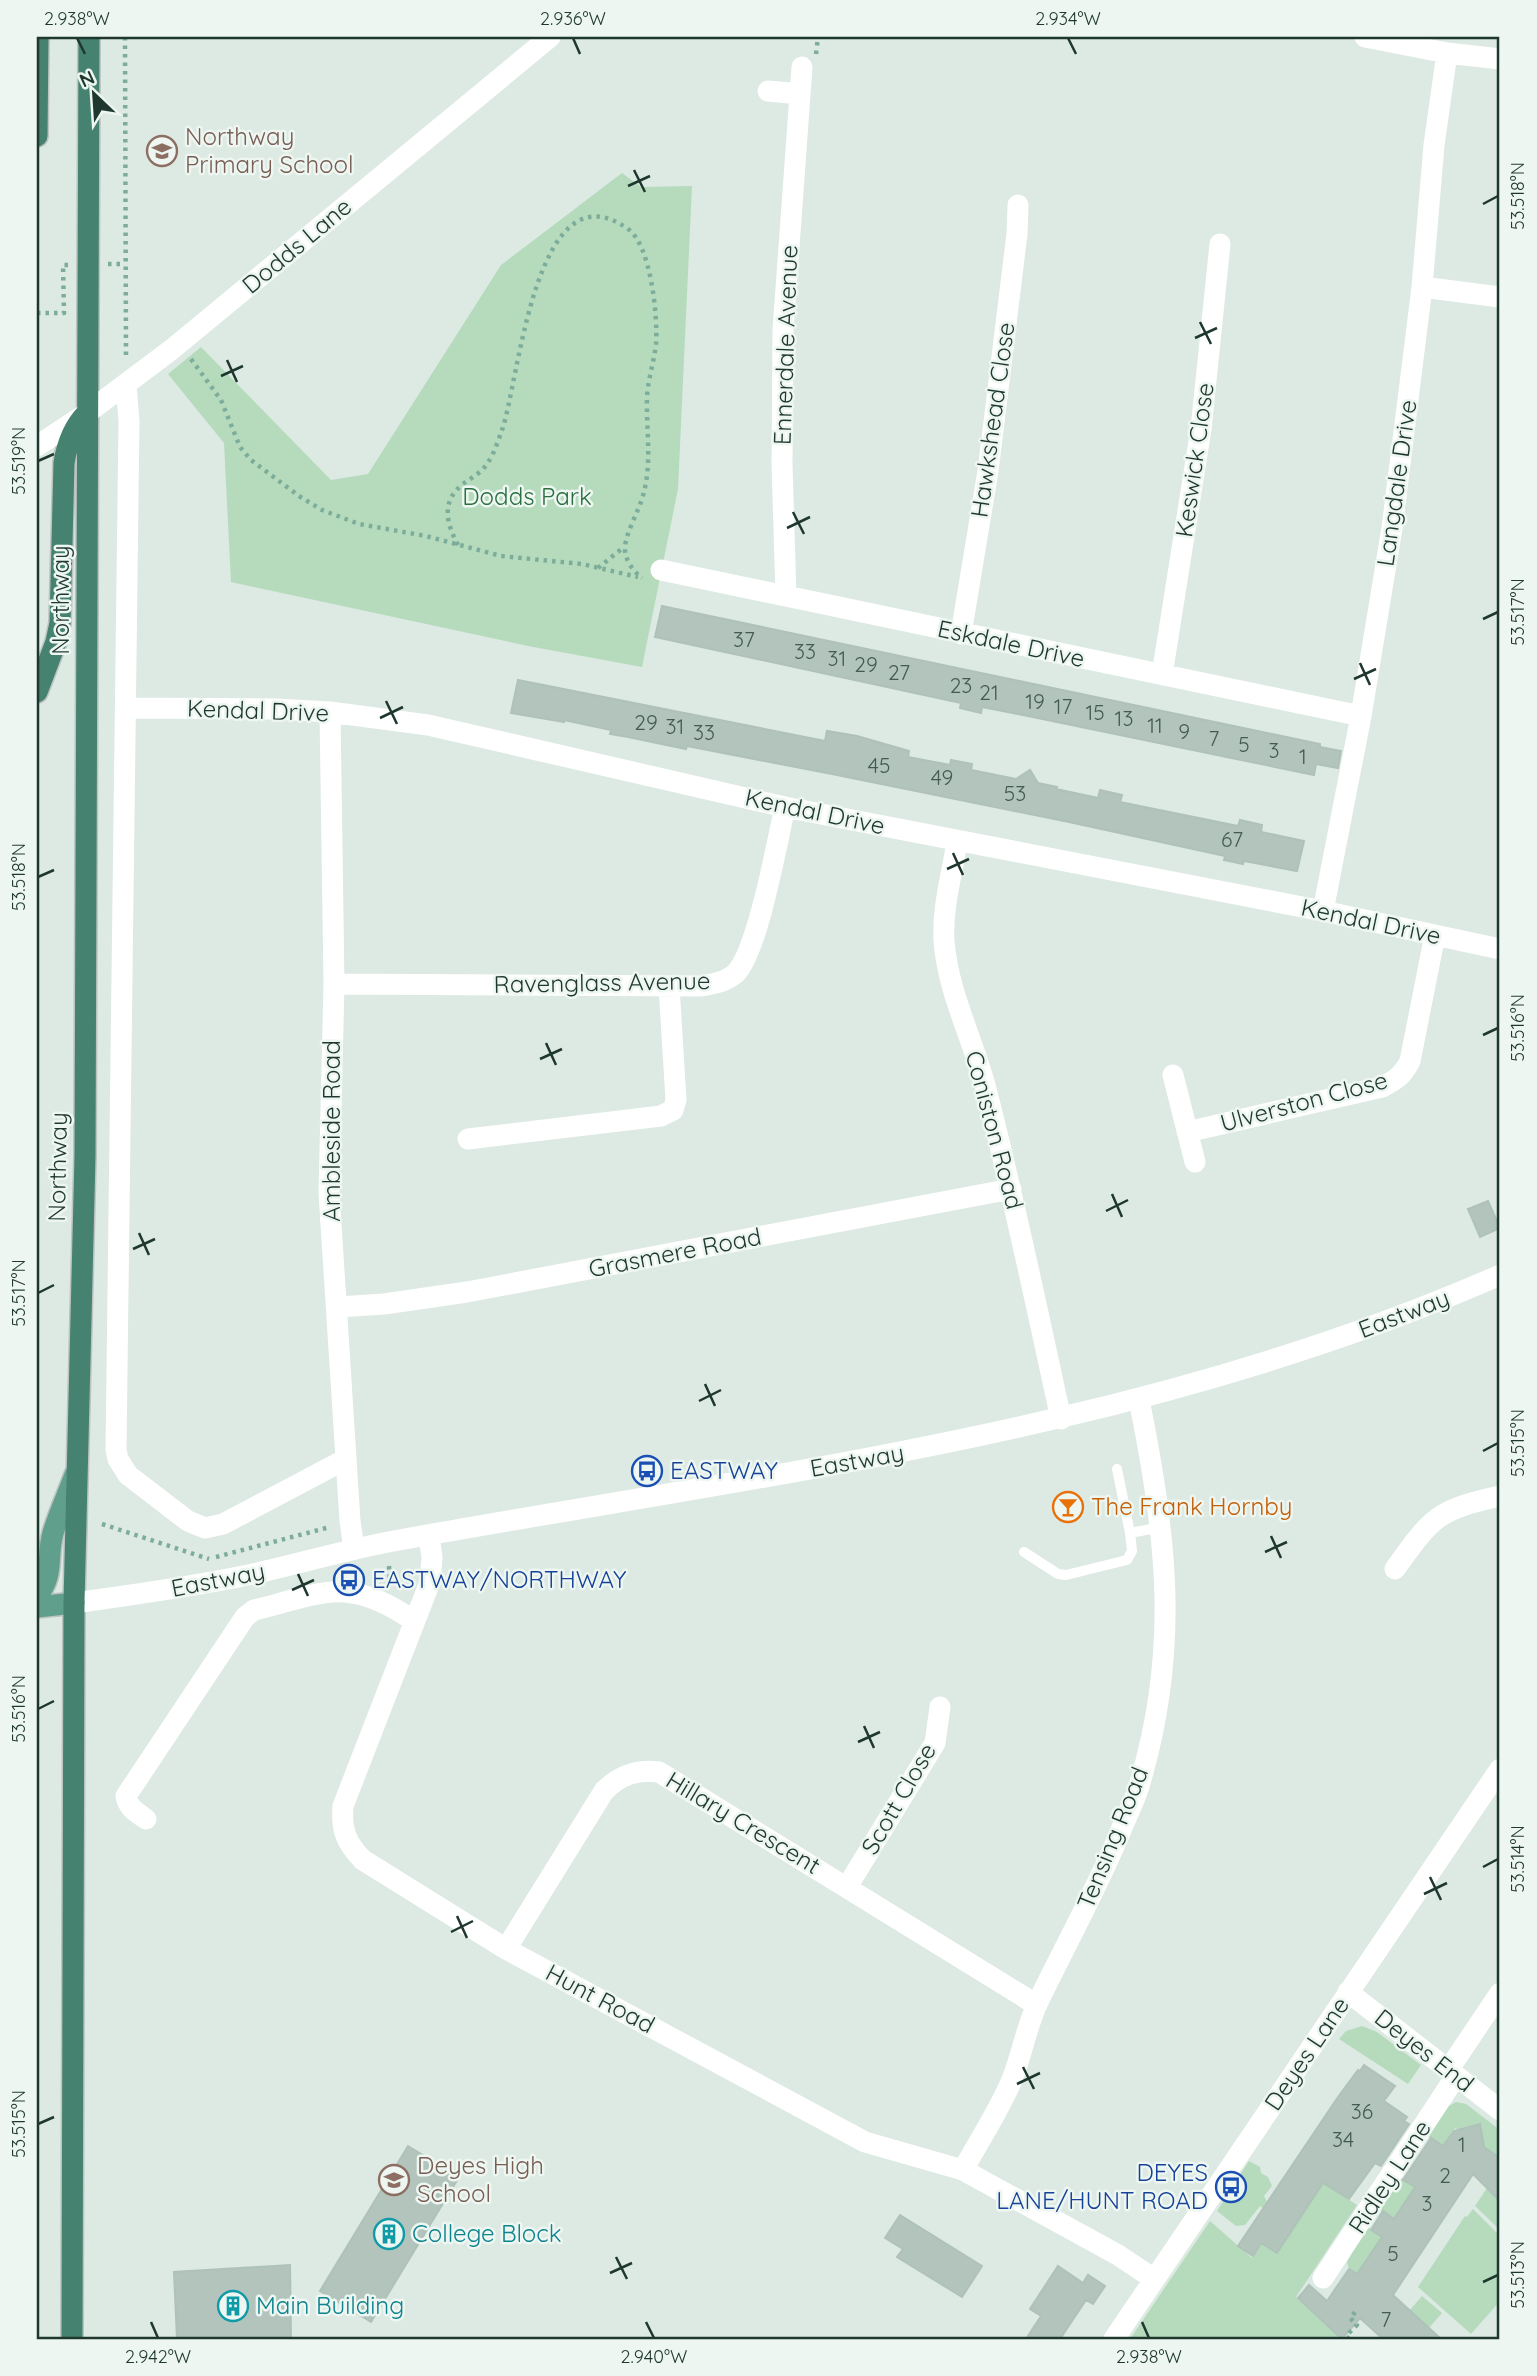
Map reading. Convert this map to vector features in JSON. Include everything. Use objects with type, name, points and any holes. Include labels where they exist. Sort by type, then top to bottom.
[{"type":"highway","points":[[37,136],[38,37]]},
{"type":"highway","name":"Northway","points":[[72,2339],[74,1604],[85,1156],[89,37]]},
{"type":"highway","points":[[37,692],[56,642],[60,623],[64,463],[67,446],[74,430],[87,413]]},
{"type":"main road","points":[[37,1597],[47,1582],[51,1567],[52,1535],[77,1470]]},
{"type":"main road","points":[[37,1608],[74,1604]]},
{"type":"street","name":"Dodds Lane","points":[[37,446],[126,385],[550,37]]},
{"type":"street","points":[[1365,37],[1500,59]]},
{"type":"street","name":"Langdale Drive","points":[[1323,911],[1361,716],[1392,528],[1422,287],[1434,145],[1447,52]]},
{"type":"street","name":"Ennerdale Avenue","points":[[786,596],[782,464],[783,330],[802,67]]},
{"type":"street","points":[[768,91],[800,94]]},
{"type":"street","name":"Hawkshead Close","points":[[961,634],[988,471],[1017,234],[1018,205]]},
{"type":"street","name":"Keswick Close","points":[[1162,676],[1201,429],[1220,244]]},
{"type":"street","points":[[1422,287],[1500,297]]},
{"type":"street","points":[[126,385],[129,421],[116,1450],[128,1475],[188,1521],[205,1528],[223,1524],[346,1460]]},
{"type":"street","name":"Eskdale Drive","points":[[652,576],[786,596],[1361,716]]},
{"type":"street","name":"Kendal Drive","points":[[126,708],[330,712],[428,725],[785,807],[1323,911],[1500,949]]},
{"type":"street","name":"Ambleside Road","points":[[330,712],[334,984],[329,1193],[354,1549]]},
{"type":"street","name":"Ravenglass Avenue","points":[[334,984],[701,986],[720,983],[736,973],[752,942],[785,807]]},
{"type":"street","name":"Coniston Road","points":[[957,842],[944,917],[945,954],[952,990],[985,1085],[1011,1189],[1061,1419]]},
{"type":"street","name":"Ulverston Close","points":[[1187,1132],[1382,1087],[1395,1081],[1404,1073],[1410,1061],[1435,935]]},
{"type":"street","points":[[468,1139],[661,1116],[673,1110],[676,1100],[669,986]]},
{"type":"street","name":"Ulverston Close","points":[[1173,1075],[1195,1162]]},
{"type":"street","name":"Grasmere Road","points":[[338,1307],[384,1304],[467,1292],[1011,1189]]},
{"type":"street","name":"Eastway","points":[[74,1604],[249,1575],[354,1549],[898,1454],[1061,1419],[1139,1400],[1303,1351],[1417,1310],[1500,1275]]},
{"type":"street","name":"Tensing Road","points":[[963,2170],[1011,2082],[1037,2005],[1076,1930],[1139,1788],[1156,1718],[1166,1629],[1166,1580],[1161,1527],[1139,1400]]},
{"type":"street","points":[[1395,1569],[1425,1527],[1443,1514],[1462,1504],[1500,1496]]},
{"type":"street","name":"Hunt Road","points":[[429,1536],[432,1557],[430,1581],[342,1806],[345,1836],[352,1849],[363,1860],[506,1949],[864,2142],[963,2170],[1118,2255],[1154,2279]]},
{"type":"street","points":[[146,1819],[132,1810],[127,1796],[245,1616],[254,1610],[328,1593],[344,1592],[391,1606],[414,1621]]},
{"type":"street","name":"Scott Close","points":[[847,1887],[935,1743],[940,1707]]},
{"type":"street","name":"Deyes Lane","points":[[1114,2339],[1500,1769]]},
{"type":"street","name":"Hillary Crescent","points":[[506,1949],[604,1791],[628,1774],[645,1770],[659,1772],[1037,2005]]},
{"type":"street","name":"Deyes End","points":[[1348,1992],[1500,2110]]},
{"type":"street","name":"Ridley Lane","points":[[1323,2278],[1500,1993]]},
{"type":"lane","points":[[1024,1552],[1058,1574],[1066,1575],[1114,1566],[1127,1560],[1132,1550],[1117,1469]]},
{"type":"lane","points":[[1130,1533],[1161,1527]]},
{"type":"path","points":[[125,37],[126,385]]},
{"type":"path","points":[[458,545],[447,516],[449,498],[486,465],[497,444],[507,417],[527,316],[538,282],[555,245],[564,233],[580,220],[596,216],[622,225],[640,242],[648,264],[656,326],[647,398],[650,448],[648,470],[638,515],[625,546],[598,568]]},
{"type":"path","points":[[190,357],[221,400],[240,447],[251,460],[299,496],[340,519],[426,536],[501,556],[582,564],[652,576]]},
{"type":"path","points":[[625,546],[635,573],[652,576]]},
{"type":"path","points":[[102,1524],[209,1559],[350,1521]]},
{"type":"path","points":[[1349,2339],[1346,2336],[1357,2325],[1350,2318],[1357,2310]]},
{"type":"green space","name":"Dodds Park","points":[[622,173],[641,187],[692,186],[678,489],[642,667],[528,646],[231,582],[224,443],[168,374],[201,347],[331,480],[368,474],[501,265]]},
{"type":"green space","points":[[1362,2026],[1377,2032],[1421,2065],[1408,2084],[1339,2039],[1346,2031]]},
{"type":"green space","points":[[1456,2102],[1466,2104],[1500,2130],[1500,2156],[1494,2165],[1476,2142],[1481,2128],[1476,2125],[1470,2127],[1465,2134],[1455,2128],[1443,2147],[1427,2136],[1447,2107]]},
{"type":"green space","points":[[1249,2161],[1260,2167],[1261,2173],[1268,2177],[1272,2186],[1264,2196],[1267,2202],[1263,2208],[1260,2206],[1245,2225],[1236,2226],[1217,2211]]},
{"type":"green space","points":[[1304,2170],[1357,2205],[1296,2297],[1342,2339],[1130,2339],[1210,2221],[1252,2258],[1261,2243],[1277,2253],[1310,2202]]},
{"type":"green space","points":[[1399,2177],[1415,2188],[1394,2219],[1378,2208]]},
{"type":"green space","points":[[1489,2185],[1500,2201],[1500,2230],[1475,2206]]},
{"type":"green space","points":[[1473,2209],[1500,2236],[1500,2301],[1471,2334],[1418,2287],[1465,2216]]},
{"type":"green space","points":[[1366,2226],[1382,2237],[1359,2271],[1363,2278],[1349,2269],[1347,2262]]},
{"type":"green space","points":[[1422,2296],[1442,2313],[1429,2328],[1409,2311]]},
{"type":"building","points":[[662,606],[1320,744],[1320,747],[1341,751],[1338,768],[1316,764],[1314,775],[982,707],[981,713],[960,708],[961,703],[655,637]]},
{"type":"building","points":[[518,680],[825,741],[827,731],[857,736],[909,751],[908,757],[950,765],[951,760],[972,764],[971,770],[1016,779],[1030,770],[1038,783],[1057,787],[1056,789],[1098,798],[1100,790],[1122,795],[1120,802],[1238,826],[1240,820],[1262,825],[1261,832],[1304,841],[1297,871],[1244,861],[1243,864],[1224,860],[1225,856],[1069,822],[687,746],[686,749],[610,734],[611,730],[564,720],[511,713]]},
{"type":"building","points":[[1488,1201],[1500,1228],[1480,1237],[1468,1209]]},
{"type":"building","points":[[1364,2065],[1395,2086],[1384,2101],[1407,2117],[1404,2121],[1409,2124],[1381,2166],[1375,2163],[1349,2199],[1323,2183],[1277,2253],[1261,2243],[1253,2256],[1238,2246],[1338,2097]]},
{"type":"building","points":[[1480,2124],[1484,2147],[1500,2158],[1500,2201],[1473,2174],[1393,2295],[1441,2339],[1383,2339],[1360,2318],[1342,2339],[1298,2298],[1309,2285],[1327,2301],[1349,2269],[1357,2274],[1382,2237],[1371,2230],[1383,2211],[1394,2219],[1415,2187],[1403,2180],[1431,2138],[1443,2146],[1454,2131]]},
{"type":"building","name":"College Block","points":[[408,2146],[459,2177],[371,2322],[320,2291]]},
{"type":"building","points":[[900,2215],[982,2266],[962,2297],[897,2257],[903,2249],[885,2238]]},
{"type":"building","name":"Main Building","points":[[290,2265],[291,2339],[177,2339],[174,2272]]},
{"type":"building","points":[[1058,2266],[1083,2283],[1088,2275],[1105,2286],[1093,2304],[1086,2300],[1060,2339],[1026,2339],[1041,2316],[1030,2309]]},
{"type":"place","name":"Northway Primary School","points":[[162,151]]},
{"type":"place","name":"EASTWAY","points":[[647,1471]]},
{"type":"place","name":"The Frank Hornby","points":[[1068,1507]]},
{"type":"place","name":"EASTWAY/NORTHWAY","points":[[349,1580]]},
{"type":"place","name":"Deyes High School","points":[[394,2180]]},
{"type":"place","name":"DEYES LANE/HUNT ROAD","points":[[1231,2187]]},
{"type":"place","name":"College Block","points":[[389,2234]]},
{"type":"place","name":"Main Building","points":[[233,2306]]}]
